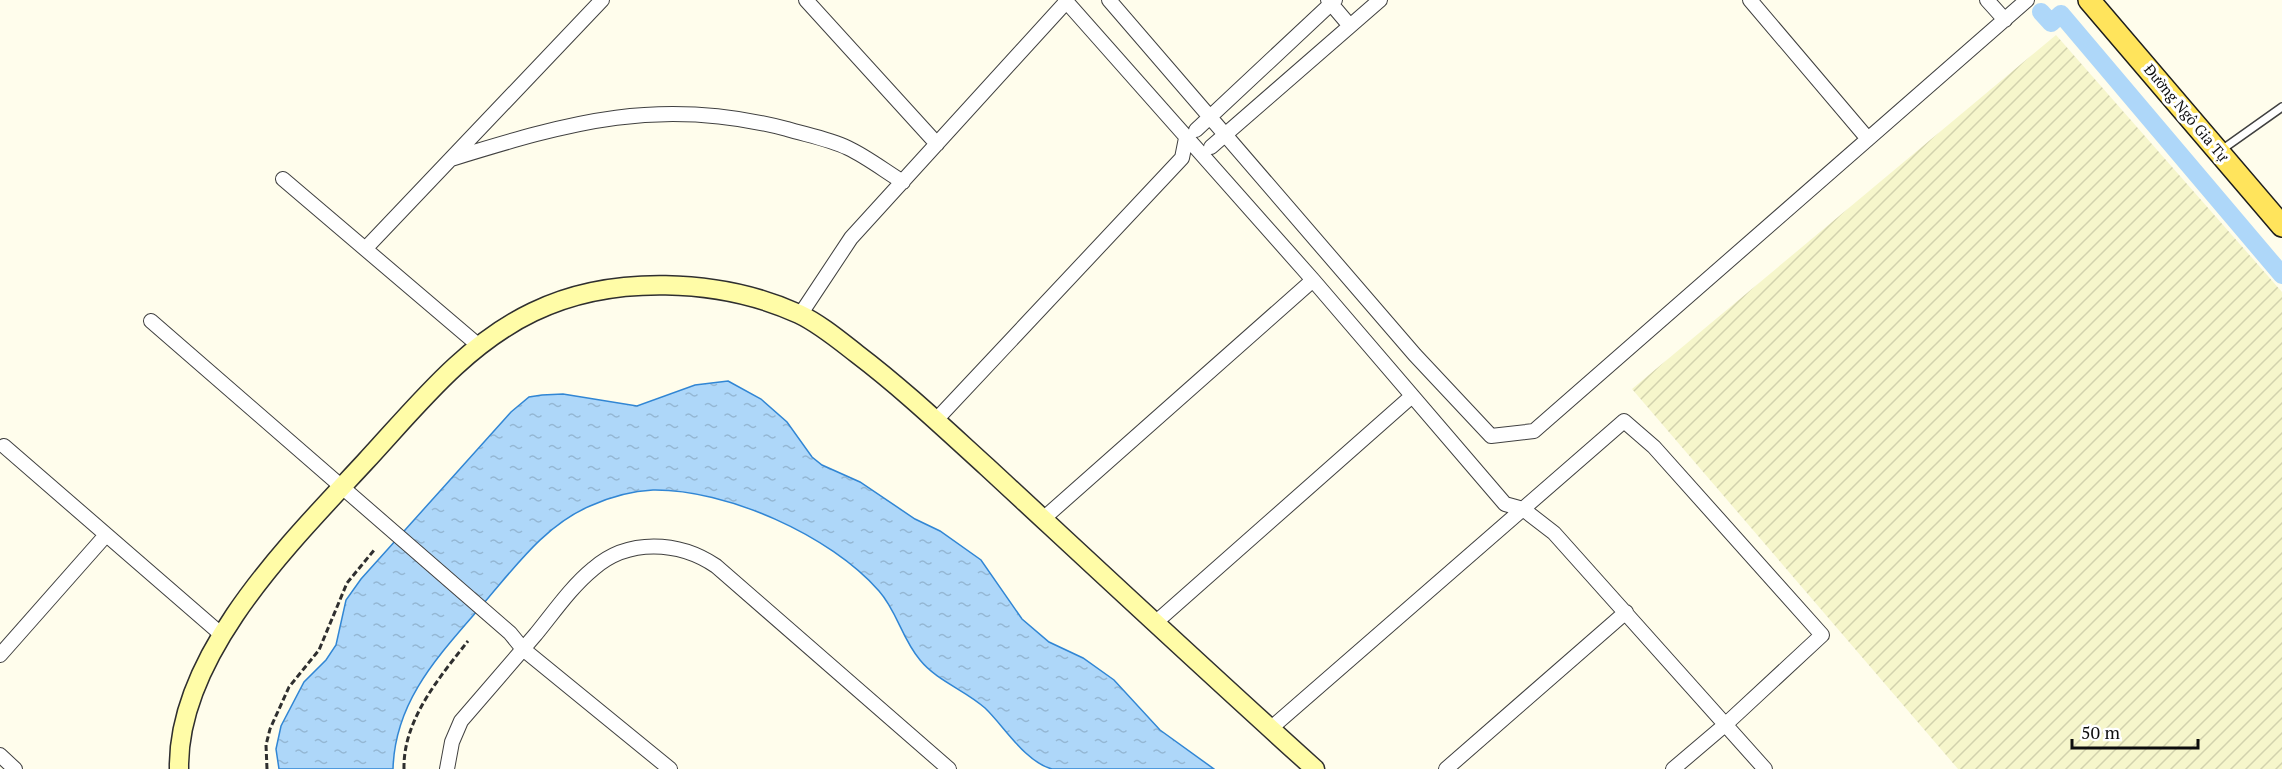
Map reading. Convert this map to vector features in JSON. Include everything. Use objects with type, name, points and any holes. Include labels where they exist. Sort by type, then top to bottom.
[{"type":"main road","name":"Đường Ngô Gia Tự","points":[[2090,0],[2282,226]]},
{"type":"street","points":[[366,248],[602,0]]},
{"type":"street","points":[[806,0],[937,144]]},
{"type":"street","points":[[1109,0],[1415,355],[1491,436],[1534,430],[2027,0]]},
{"type":"street","points":[[1182,158],[1206,150],[1380,0]]},
{"type":"street","points":[[1750,0],[1868,139]]},
{"type":"street","points":[[1987,0],[2005,20]]},
{"type":"street","points":[[800,315],[851,238],[1065,1],[1206,150],[1313,280],[1505,504],[1523,509],[1554,534],[1765,769]]},
{"type":"street","points":[[936,420],[1182,158],[1191,134],[1210,115],[1332,1],[1350,26]]},
{"type":"street","points":[[450,159],[584,121],[645,114],[688,114],[755,122],[825,139],[848,148],[903,182]]},
{"type":"street","points":[[283,179],[478,345]]},
{"type":"street","points":[[1043,519],[1313,280]]},
{"type":"street","points":[[179,769],[191,694],[222,635],[255,587],[343,486],[435,387],[478,345],[541,308],[567,298],[608,289],[667,286],[702,288],[763,301],[800,315],[874,367],[936,420],[1315,769]]},
{"type":"street","points":[[152,321],[510,633],[523,649],[670,769]]},
{"type":"street","points":[[1155,623],[1412,396]]},
{"type":"street","points":[[1270,729],[1624,420],[1654,447],[1822,635],[1726,724],[1673,769]]},
{"type":"street","points":[[4,446],[222,635]]},
{"type":"street","points":[[0,655],[106,536]]},
{"type":"street","points":[[447,769],[452,742],[461,721],[580,582],[605,560],[650,546],[677,548],[703,558],[716,566],[949,769]]},
{"type":"street","points":[[1446,769],[1626,612]]},
{"type":"street","points":[[0,755],[15,769]]},
{"type":"lane","points":[[2219,152],[2282,107]]},
{"type":"path","points":[[267,769],[266,745],[270,729],[289,687],[319,650],[347,583],[375,549]]},
{"type":"path","points":[[404,769],[406,747],[420,709],[468,641]]},
{"type":"green space","points":[[2056,35],[2282,292],[2282,769],[1958,769],[1632,389]]},
{"type":"water","points":[[728,381],[761,399],[787,422],[812,457],[822,465],[860,482],[915,519],[940,531],[981,560],[1022,619],[1049,642],[1083,658],[1114,680],[1160,730],[1214,769],[1052,769],[1042,765],[1024,751],[985,708],[943,680],[920,660],[879,591],[833,551],[775,519],[744,507],[712,497],[653,490],[613,497],[576,513],[549,532],[526,554],[427,672],[403,717],[396,742],[393,769],[279,769],[276,749],[281,726],[304,682],[326,660],[336,645],[346,600],[361,579],[511,412],[529,397],[542,395],[563,394],[637,406],[695,385]]},
{"type":"waterway","points":[[2041,12],[2051,23],[2061,14],[2282,275]]}]
